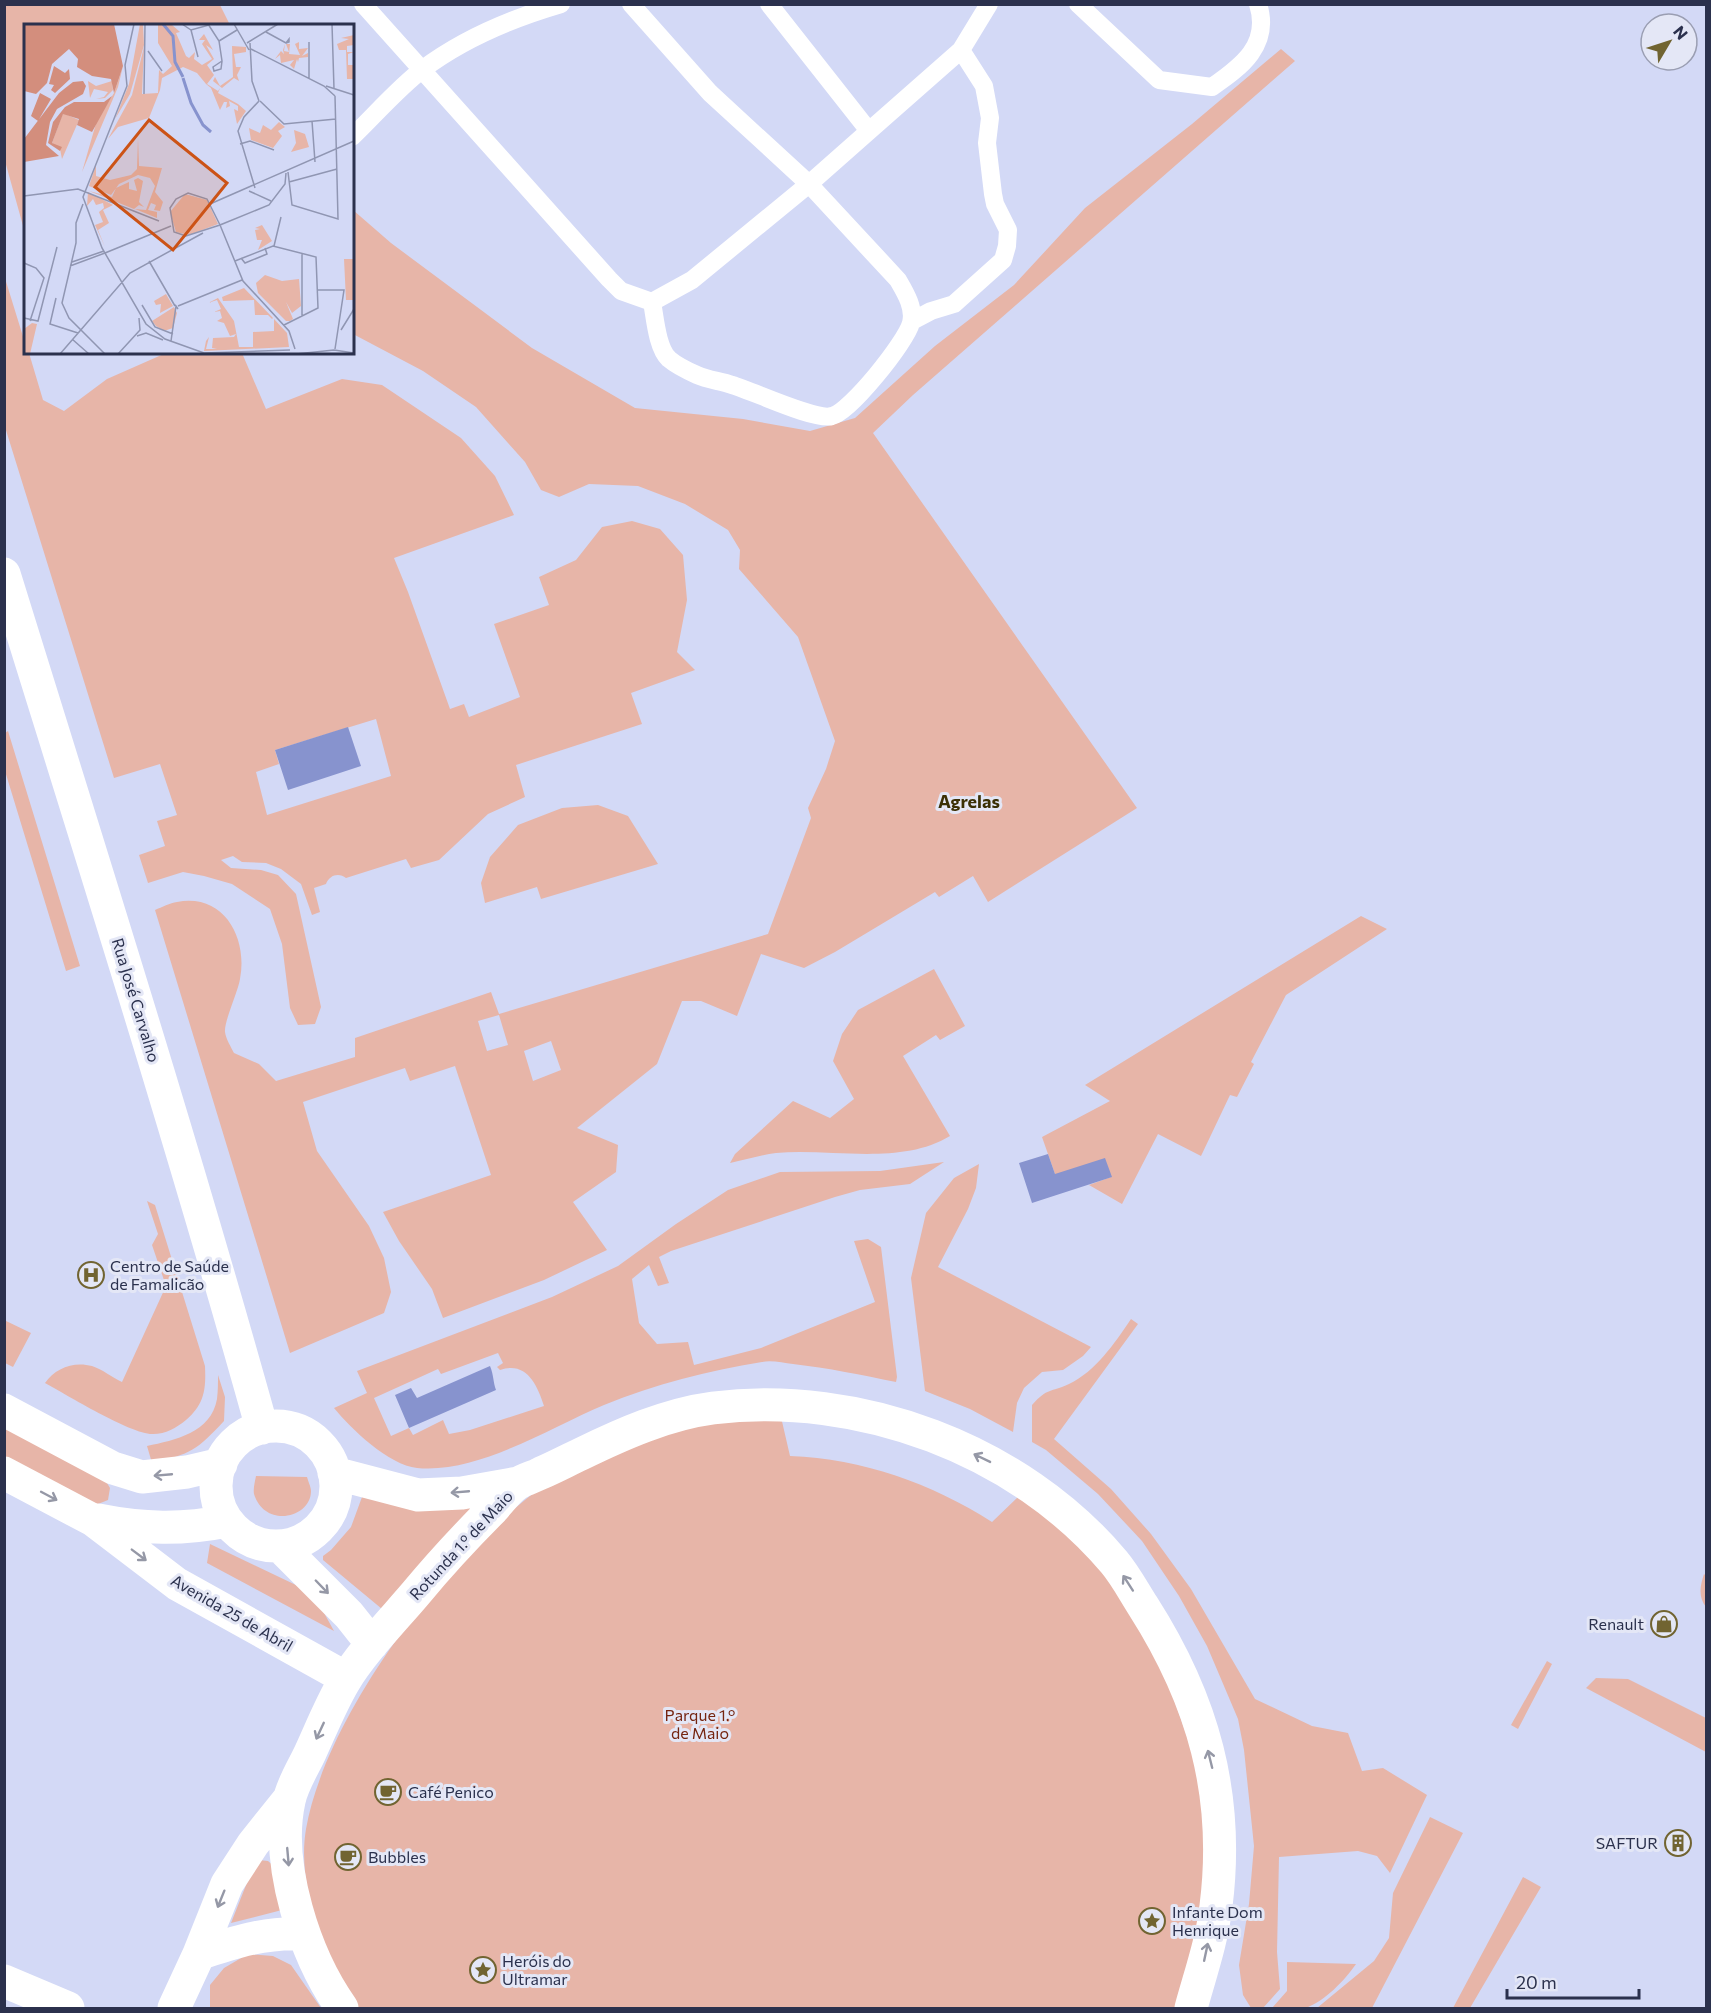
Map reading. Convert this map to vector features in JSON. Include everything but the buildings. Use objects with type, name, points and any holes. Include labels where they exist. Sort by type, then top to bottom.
[{"type":"main road","name":"Rua José Carvalho","points":[[4,574],[113,923],[238,1338],[262,1428]]},
{"type":"main road","name":"Rotunda 1.º de Maio","points":[[342,2008],[303,1934],[290,1879],[286,1839],[289,1799],[346,1678],[435,1571],[518,1483],[618,1436],[673,1417],[708,1408],[767,1404],[825,1408],[906,1428],[953,1444],[1025,1482],[1072,1519],[1116,1564],[1174,1661],[1203,1728],[1216,1781],[1220,1848],[1216,1908],[1191,2008]]},
{"type":"main road","points":[[4,1410],[114,1468],[142,1477],[187,1472],[220,1464]]},
{"type":"main road","points":[[281,1426],[299,1431],[315,1441],[327,1455],[334,1473],[336,1493],[330,1513],[318,1530],[300,1541],[280,1546],[260,1545],[242,1535],[227,1521],[218,1503],[216,1483],[220,1464],[230,1448],[244,1435],[262,1428],[281,1426]]},
{"type":"main road","name":"Avenida 25 de Abril","points":[[4,1473],[93,1520],[177,1584],[346,1678]]},
{"type":"main road","points":[[334,1473],[418,1495],[462,1493],[518,1483]]},
{"type":"main road","name":"Avenida 25 de Abril","points":[[93,1520],[137,1528],[196,1527],[227,1521]]},
{"type":"main road","points":[[280,1546],[343,1608],[372,1644]]},
{"type":"main road","points":[[174,2008],[227,1884],[289,1799]]},
{"type":"main road","points":[[199,1954],[243,1939],[281,1933],[303,1934]]},
{"type":"main road","points":[[4,1981],[68,2008]]},
{"type":"lane","points":[[363,4],[609,279],[621,291],[652,302],[692,280],[809,184],[961,50],[988,4]]},
{"type":"lane","points":[[354,135],[421,70],[446,54],[527,14],[561,4]]},
{"type":"lane","points":[[631,4],[710,93],[809,184],[898,280],[907,295],[912,321],[905,338],[873,379],[844,410],[831,417],[800,411],[760,395],[699,376],[668,358],[657,333],[652,302]]},
{"type":"lane","points":[[769,4],[869,131]]},
{"type":"lane","points":[[1078,4],[1159,80],[1212,87],[1239,68],[1252,52],[1262,31],[1258,4]]},
{"type":"lane","points":[[912,321],[931,311],[954,304],[1003,260],[1007,246],[1008,231],[995,204],[993,194],[987,143],[990,118],[984,86],[961,50]]},
{"type":"green space","points":[[5,4],[220,5],[230,24],[24,24],[24,229],[5,161]]},
{"type":"green space","points":[[1281,49],[1295,61],[913,395],[873,433],[1137,808],[988,902],[973,876],[939,897],[935,892],[804,968],[761,954],[737,1016],[701,1001],[682,1001],[657,1064],[577,1128],[618,1145],[616,1172],[573,1202],[607,1250],[544,1280],[443,1318],[432,1289],[399,1241],[383,1212],[491,1175],[455,1066],[410,1081],[405,1068],[303,1102],[317,1151],[369,1226],[384,1258],[391,1292],[384,1313],[290,1353],[155,910],[174,903],[194,901],[208,904],[229,922],[236,934],[242,964],[239,985],[225,1032],[234,1053],[259,1064],[276,1081],[355,1057],[355,1038],[491,992],[499,1014],[768,934],[811,818],[808,808],[826,769],[835,741],[798,637],[739,569],[740,550],[728,530],[685,504],[638,486],[589,484],[559,497],[541,490],[525,462],[476,407],[423,371],[354,335],[354,211],[391,243],[532,348],[635,408],[743,419],[810,431],[855,418],[935,346],[1014,285],[1085,208],[1192,124]],"holes":[[[499,1015],[508,1045],[487,1051],[478,1021]],[[551,1041],[561,1070],[533,1081],[524,1051]]]},
{"type":"green space","points":[[4,275],[24,340],[24,354],[29,354],[43,400],[64,411],[107,379],[164,354],[242,354],[266,409],[342,379],[382,385],[461,438],[495,476],[514,515],[394,558],[450,709],[464,704],[469,717],[520,697],[494,624],[549,605],[539,577],[576,560],[602,527],[632,521],[660,529],[683,555],[687,600],[677,652],[695,670],[631,693],[642,724],[516,765],[525,797],[488,814],[439,860],[411,868],[406,859],[346,878],[334,875],[326,884],[314,888],[320,912],[312,915],[301,884],[281,869],[266,863],[242,862],[233,856],[221,860],[231,868],[261,870],[278,875],[296,894],[321,1007],[315,1024],[298,1025],[290,1008],[282,944],[270,909],[232,884],[204,876],[183,872],[148,883],[139,855],[165,846],[157,821],[177,815],[160,764],[114,778],[5,427]],"holes":[[[376,719],[391,776],[267,815],[256,772],[279,764],[275,750]]]},
{"type":"green space","points":[[8,731],[80,966],[66,971],[5,771],[5,733]]},
{"type":"green space","points":[[598,805],[628,816],[658,864],[541,899],[537,887],[485,903],[481,883],[490,857],[518,825],[562,808]]},
{"type":"green space","points":[[1361,916],[1387,929],[1286,995],[1251,1062],[1254,1064],[1237,1097],[1230,1095],[1201,1156],[1158,1134],[1122,1204],[1089,1185],[1111,1177],[1055,1174],[1042,1137],[1110,1101],[1085,1085]]},
{"type":"green space","points":[[934,969],[965,1026],[940,1040],[936,1035],[903,1056],[950,1136],[910,1151],[865,1154],[776,1153],[730,1163],[735,1154],[793,1101],[830,1118],[854,1099],[833,1061],[842,1034],[858,1010]]},
{"type":"green space","points":[[944,1162],[910,1184],[860,1190],[835,1197],[671,1251],[659,1257],[669,1283],[658,1286],[649,1265],[632,1279],[639,1323],[657,1344],[688,1342],[694,1365],[761,1348],[875,1302],[854,1241],[868,1239],[881,1247],[896,1382],[766,1361],[702,1374],[643,1391],[604,1405],[488,1457],[440,1468],[417,1468],[395,1460],[371,1445],[334,1408],[367,1393],[357,1371],[552,1297],[618,1266],[728,1190],[780,1172],[880,1171]],"holes":[[[498,1353],[503,1363],[497,1367],[500,1370],[517,1369],[529,1376],[544,1406],[470,1430],[449,1434],[443,1420],[413,1435],[409,1428],[391,1436],[374,1398],[438,1369],[441,1374]]]},
{"type":"green space","points":[[979,1164],[976,1188],[968,1209],[938,1267],[1091,1347],[1083,1356],[1063,1370],[1042,1372],[1024,1388],[1017,1403],[1013,1432],[970,1409],[925,1391],[911,1278],[926,1213],[954,1178]]},
{"type":"green space","points":[[147,1201],[155,1205],[205,1366],[203,1395],[197,1408],[171,1430],[153,1434],[143,1433],[115,1421],[45,1383],[54,1373],[78,1364],[96,1367],[122,1382],[166,1286],[152,1245],[158,1234]]},
{"type":"green space","points":[[1131,1319],[1138,1324],[1054,1439],[1111,1489],[1151,1534],[1191,1589],[1255,1699],[1312,1726],[1348,1733],[1362,1771],[1383,1768],[1427,1795],[1390,1873],[1377,1856],[1358,1851],[1279,1857],[1277,1952],[1280,1989],[1263,2008],[1251,2008],[1243,1995],[1239,1965],[1249,1904],[1254,1846],[1244,1750],[1238,1719],[1207,1646],[1179,1596],[1142,1541],[1098,1494],[1046,1450],[1032,1442],[1032,1405],[1046,1393],[1069,1384],[1088,1372],[1111,1347]]},
{"type":"green space","points":[[4,1320],[31,1333],[13,1367],[5,1363]]},
{"type":"green space","points":[[218,1375],[225,1397],[224,1421],[207,1439],[192,1450],[152,1463],[147,1446],[190,1433],[207,1420],[217,1399]]},
{"type":"green space","name":"Parque 1.º de Maio","points":[[781,1417],[790,1456],[844,1462],[895,1476],[945,1496],[992,1522],[1020,1495],[1066,1529],[1105,1573],[1162,1665],[1204,1785],[1204,1910],[1177,2008],[358,2008],[335,1968],[316,1923],[305,1875],[306,1829],[318,1784],[338,1736],[365,1687],[397,1639],[470,1550],[508,1514],[545,1485],[675,1427]]},
{"type":"green space","points":[[4,1424],[104,1478],[110,1488],[108,1500],[93,1506],[5,1460]]},
{"type":"green space","points":[[256,1476],[307,1477],[311,1489],[309,1500],[304,1508],[287,1516],[277,1516],[268,1512],[260,1505],[254,1494]]},
{"type":"green space","points":[[362,1497],[472,1508],[382,1609],[323,1560],[323,1556],[351,1527]]},
{"type":"green space","points":[[210,1544],[298,1586],[323,1611],[334,1631],[207,1563]]},
{"type":"green space","points":[[1704,1574],[1706,1576],[1706,1607],[1700,1591]]},
{"type":"green space","points":[[1547,1661],[1552,1664],[1518,1729],[1511,1725]]},
{"type":"green space","points":[[1596,1678],[1628,1679],[1706,1718],[1706,1752],[1586,1688]]},
{"type":"green space","points":[[1430,1817],[1463,1833],[1372,2008],[1317,2008],[1374,1961],[1389,1938],[1393,1893]]},
{"type":"green space","points":[[259,1860],[268,1861],[276,1868],[282,1910],[231,1923],[254,1865]]},
{"type":"green space","points":[[1523,1877],[1541,1887],[1470,2008],[1453,2008]]},
{"type":"green space","points":[[248,1954],[273,1956],[291,1965],[321,2008],[210,2008],[210,1985],[224,1968]]},
{"type":"green space","points":[[1287,1962],[1356,1964],[1334,1989],[1313,2005],[1289,2010],[1272,2008],[1287,1991]]},
{"type":"water","points":[[348,727],[361,766],[288,790],[275,750]]},
{"type":"water","points":[[1048,1154],[1055,1174],[1105,1158],[1112,1177],[1032,1203],[1019,1163]]},
{"type":"water","points":[[490,1366],[496,1390],[409,1428],[395,1395],[411,1388],[417,1398]]},
{"type":"place","name":"Centro de Saúde de Famalicão","points":[[91,1275]]},
{"type":"place","name":"Renault","points":[[1664,1624]]},
{"type":"place","name":"Café Penico","points":[[388,1792]]},
{"type":"place","name":"SAFTUR","points":[[1678,1843]]},
{"type":"place","name":"Bubbles","points":[[348,1857]]},
{"type":"place","name":"Infante Dom Henrique","points":[[1152,1921]]},
{"type":"place","name":"Heróis do Ultramar","points":[[483,1970]]},
{"type":"district","name":"Agrelas","points":[[969,802]]}]
